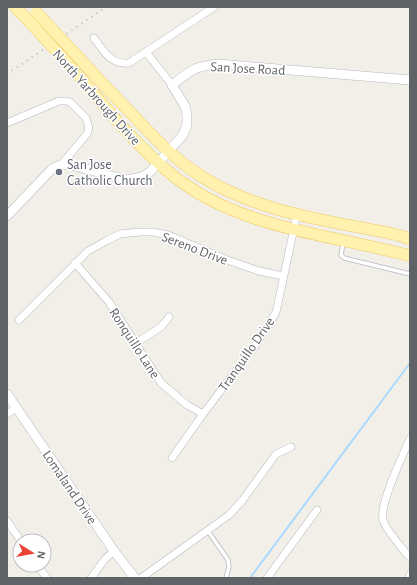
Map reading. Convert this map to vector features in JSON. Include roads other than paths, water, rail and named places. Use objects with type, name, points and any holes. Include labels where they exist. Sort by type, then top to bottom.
[{"type":"main road","name":"North Yarbrough Drive","points":[[15,7],[158,163],[172,175],[213,201],[234,211],[259,220],[295,230],[410,256]]},
{"type":"main road","name":"North Yarbrough Drive","points":[[34,10],[169,152],[199,175],[222,188],[271,207],[297,214],[398,235],[410,239]]},
{"type":"street","points":[[94,38],[108,57],[115,62],[122,64],[129,63],[214,7]]},
{"type":"street","points":[[7,216],[52,169],[61,165],[72,165],[126,180],[134,180],[150,172],[169,152],[183,135],[187,120],[185,106],[172,85],[146,52]]},
{"type":"street","name":"San Jose Road","points":[[172,85],[191,70],[198,67],[218,64],[410,80]]},
{"type":"street","points":[[7,123],[59,101],[70,102],[86,118],[89,128],[87,134],[61,165]]},
{"type":"street","name":"Tranquillo Drive","points":[[172,458],[203,414],[254,347],[276,312],[283,276],[295,230],[297,214]]},
{"type":"street","name":"Sereno Drive","points":[[18,320],[88,251],[120,234],[153,232],[168,235],[230,262],[259,271],[283,276]]},
{"type":"street","name":"Ronquillo Lane","points":[[75,263],[109,302],[161,382],[187,405],[203,414]]},
{"type":"street","points":[[136,343],[161,327],[169,317]]},
{"type":"street","name":"Lomaland Drive","points":[[7,394],[114,552],[135,578]]},
{"type":"street","points":[[7,414],[16,408]]},
{"type":"street","points":[[410,439],[385,501],[382,515],[384,522],[410,557]]},
{"type":"street","points":[[141,578],[208,531],[229,514],[242,501],[276,454],[291,447]]},
{"type":"street","points":[[267,578],[317,510]]},
{"type":"street","points":[[7,521],[15,533]]},
{"type":"street","points":[[91,578],[105,559],[114,552]]},
{"type":"lane","points":[[343,240],[341,255],[344,258],[410,274]]},
{"type":"lane","points":[[208,531],[228,560],[229,568],[226,578]]},
{"type":"waterway","points":[[250,578],[410,363]]},
{"type":"railway","points":[[7,74],[106,7]]},
{"type":"place","name":"San Jose Catholic Church","points":[[59,172]]}]
